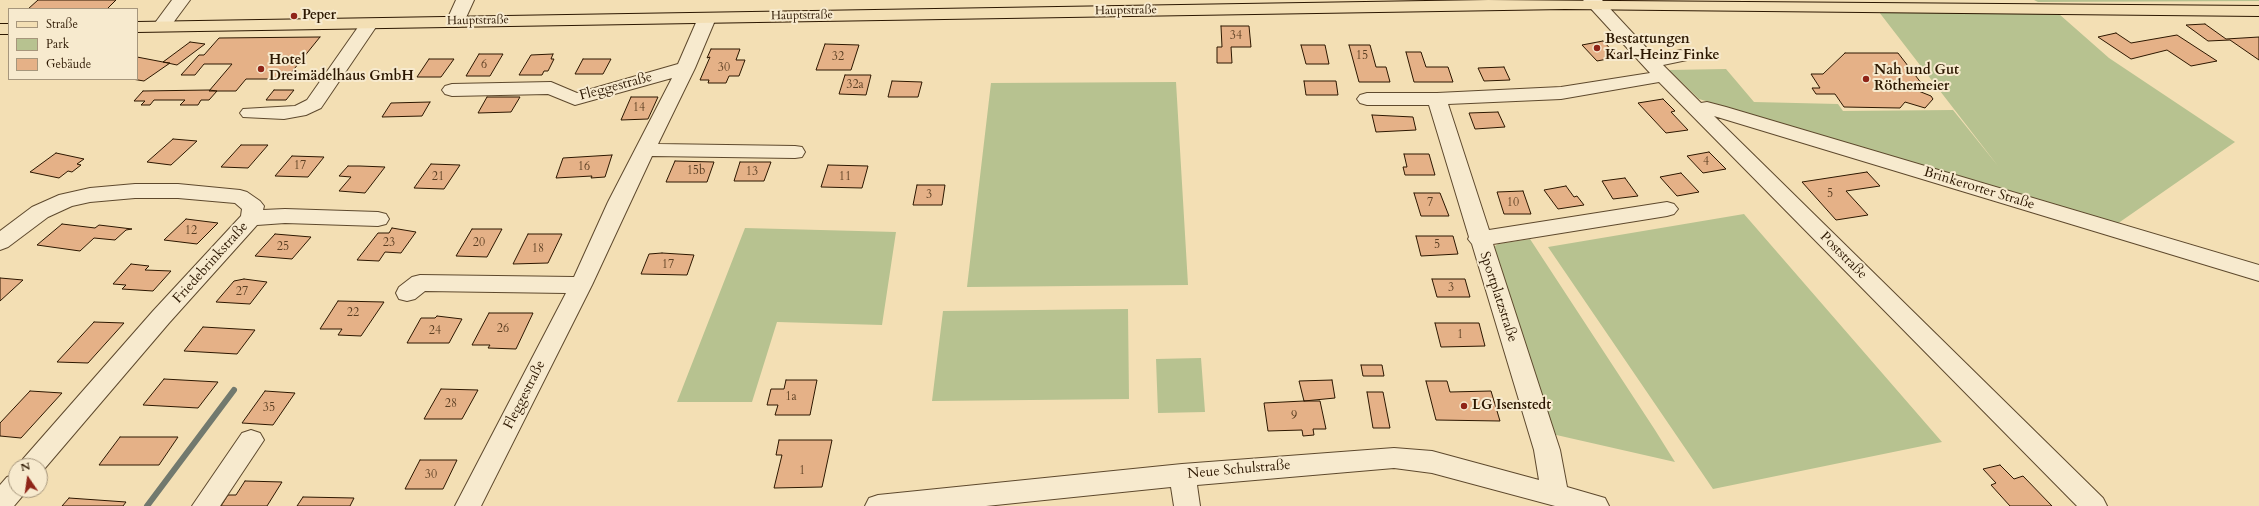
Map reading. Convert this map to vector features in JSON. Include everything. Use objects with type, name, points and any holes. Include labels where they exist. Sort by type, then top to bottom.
[{"type":"main road","name":"Hauptstraße","points":[[138,27],[1593,2],[2259,11]]},
{"type":"street","points":[[161,27],[181,0]]},
{"type":"street","points":[[455,22],[465,0]]},
{"type":"street","name":"Poststraße","points":[[1593,2],[1657,69],[2094,506]]},
{"type":"street","name":"Fleggestraße","points":[[468,506],[581,285],[619,202],[686,68],[707,18]]},
{"type":"street","points":[[250,113],[284,113],[299,111],[314,104],[369,24]]},
{"type":"street","points":[[1367,99],[1437,99],[1561,93],[1657,69],[1682,56]]},
{"type":"street","name":"Fleggestraße","points":[[452,90],[550,88],[575,99],[686,68]]},
{"type":"street","name":"Sportplatzstraße","points":[[1437,99],[1479,239],[1547,450],[1555,495]]},
{"type":"street","name":"Brinkerorter Straße","points":[[1698,110],[1707,108],[1719,111],[2259,273]]},
{"type":"street","points":[[646,150],[795,152]]},
{"type":"street","name":"Friedebrinkstraße","points":[[0,242],[40,212],[66,200],[90,195],[128,191],[178,191],[240,197],[253,206],[251,218],[161,317],[39,458]]},
{"type":"street","points":[[1479,239],[1667,209]]},
{"type":"street","points":[[251,218],[285,216],[378,219]]},
{"type":"street","points":[[407,293],[420,283],[581,285]]},
{"type":"street","points":[[205,506],[251,440]]},
{"type":"street","name":"Neue Schulstraße","points":[[878,506],[1182,475],[1394,458],[1432,462],[1596,506]]},
{"type":"street","points":[[1182,475],[1187,506]]},
{"type":"street","points":[[0,503],[8,494]]},
{"type":"green space","points":[[2034,0],[2259,0],[2259,1],[2038,2]]},
{"type":"green space","points":[[1879,12],[2059,14],[2109,58],[2235,142],[2117,224],[1699,99],[1669,70],[1726,69],[1754,102],[1838,104],[1843,111],[1953,110],[1998,166]]},
{"type":"green space","points":[[1176,82],[1188,285],[967,287],[991,83]]},
{"type":"green space","points":[[1744,214],[1942,442],[1713,489],[1548,247]]},
{"type":"green space","points":[[745,228],[896,232],[882,325],[777,322],[752,402],[677,402]]},
{"type":"green space","points":[[1530,239],[1675,462],[1552,434],[1491,249],[1498,244]]},
{"type":"green space","points":[[1128,309],[1129,399],[932,401],[943,311]]},
{"type":"green space","points":[[1201,358],[1205,412],[1158,413],[1156,359]]},
{"type":"building","points":[[38,0],[116,0],[108,8],[29,8]]},
{"type":"building","points":[[2205,24],[2226,39],[2259,37],[2259,60],[2230,40],[2208,41],[2186,25]]},
{"type":"building","points":[[1221,26],[1249,26],[1251,47],[1231,47],[1232,63],[1217,63],[1217,47],[1222,47]]},
{"type":"building","points":[[2116,33],[2131,43],[2177,35],[2217,61],[2191,66],[2167,50],[2131,59],[2098,37]]},
{"type":"building","name":"Hotel Dreimädelhaus GmbH","points":[[320,37],[286,79],[246,79],[236,91],[209,91],[232,64],[204,64],[195,75],[181,75],[199,55],[204,55],[219,38]]},
{"type":"building","points":[[1603,41],[1618,57],[1597,61],[1582,45]]},
{"type":"building","points":[[190,42],[205,44],[177,65],[163,62]]},
{"type":"building","points":[[825,44],[859,45],[851,70],[816,70]]},
{"type":"building","points":[[1301,45],[1325,45],[1329,64],[1306,64]]},
{"type":"building","points":[[1349,45],[1370,45],[1376,67],[1386,67],[1390,82],[1359,82]]},
{"type":"building","points":[[711,49],[740,49],[736,60],[745,60],[739,76],[729,76],[726,83],[708,83],[709,80],[700,80],[710,57],[707,58]]},
{"type":"building","points":[[1406,52],[1421,52],[1426,67],[1448,67],[1453,82],[1414,82]]},
{"type":"building","name":"Nah und Gut Röthemeier","points":[[1845,53],[1898,53],[1922,84],[1916,90],[1931,96],[1933,99],[1925,108],[1905,102],[1900,108],[1844,107],[1835,94],[1816,94],[1812,88],[1820,88],[1811,74],[1823,74]]},
{"type":"building","points":[[479,54],[503,54],[490,76],[466,76]]},
{"type":"building","points":[[553,54],[551,59],[554,59],[548,71],[544,71],[542,75],[519,75],[531,55]]},
{"type":"building","points":[[138,57],[170,63],[144,81],[138,80]]},
{"type":"building","points":[[429,59],[454,59],[441,77],[417,77]]},
{"type":"building","points":[[583,59],[611,59],[603,74],[575,74]]},
{"type":"building","points":[[1504,67],[1510,80],[1484,81],[1478,68]]},
{"type":"building","points":[[845,75],[871,75],[866,95],[839,94]]},
{"type":"building","points":[[892,81],[922,82],[918,97],[888,97]]},
{"type":"building","points":[[1304,81],[1336,81],[1338,95],[1306,95]]},
{"type":"building","points":[[274,90],[294,90],[286,100],[266,100]]},
{"type":"building","points":[[143,91],[217,91],[209,100],[201,100],[198,105],[180,105],[185,100],[154,100],[150,105],[141,105],[145,101],[134,101]]},
{"type":"building","points":[[487,97],[520,97],[511,112],[478,113]]},
{"type":"building","points":[[631,97],[658,97],[648,119],[621,120]]},
{"type":"building","points":[[1663,99],[1675,111],[1671,112],[1688,130],[1666,133],[1638,103]]},
{"type":"building","points":[[430,102],[422,116],[382,117],[391,103]]},
{"type":"building","points":[[1498,112],[1505,127],[1475,129],[1469,113]]},
{"type":"building","points":[[1372,115],[1413,117],[1416,130],[1376,132]]},
{"type":"building","points":[[173,139],[197,141],[171,165],[147,162]]},
{"type":"building","points":[[241,145],[268,145],[248,168],[221,167]]},
{"type":"building","points":[[1709,152],[1726,169],[1703,173],[1687,156]]},
{"type":"building","points":[[56,153],[84,159],[77,164],[81,165],[72,172],[68,171],[59,178],[30,172]]},
{"type":"building","points":[[1404,154],[1429,154],[1435,175],[1405,175],[1403,167],[1407,167]]},
{"type":"building","points":[[612,155],[605,177],[591,178],[592,176],[556,178],[563,158]]},
{"type":"building","points":[[292,156],[324,157],[308,177],[275,176]]},
{"type":"building","points":[[675,161],[714,162],[707,182],[666,182]]},
{"type":"building","points":[[740,162],[771,162],[764,181],[734,181]]},
{"type":"building","points":[[431,164],[460,165],[444,189],[414,188]]},
{"type":"building","points":[[828,165],[868,166],[862,188],[821,187]]},
{"type":"building","points":[[348,166],[385,167],[365,193],[339,191],[351,177],[339,176]]},
{"type":"building","points":[[1867,172],[1880,186],[1846,191],[1868,215],[1836,220],[1802,182]]},
{"type":"building","points":[[1681,173],[1699,192],[1677,196],[1660,177]]},
{"type":"building","points":[[1625,178],[1638,196],[1613,199],[1602,181]]},
{"type":"building","points":[[917,185],[945,185],[942,205],[913,205]]},
{"type":"building","points":[[1566,186],[1574,197],[1577,196],[1584,205],[1558,209],[1544,190]]},
{"type":"building","points":[[1523,191],[1531,214],[1504,214],[1497,192]]},
{"type":"building","points":[[1414,193],[1440,193],[1449,216],[1421,216]]},
{"type":"building","points":[[186,219],[218,223],[197,244],[164,240]]},
{"type":"building","points":[[62,224],[95,228],[99,225],[132,229],[126,230],[115,240],[94,238],[80,251],[37,245]]},
{"type":"building","points":[[392,228],[416,232],[401,253],[385,252],[379,261],[357,260],[378,233],[389,233]]},
{"type":"building","points":[[472,229],[502,229],[487,257],[456,256]]},
{"type":"building","points":[[275,234],[311,237],[292,259],[255,256]]},
{"type":"building","points":[[528,234],[562,234],[548,263],[513,264]]},
{"type":"building","points":[[1416,236],[1453,236],[1458,254],[1421,256]]},
{"type":"building","points":[[662,253],[694,255],[687,275],[641,274],[649,254]]},
{"type":"building","points":[[131,264],[149,266],[145,270],[171,271],[153,291],[122,289],[126,285],[113,284]]},
{"type":"building","points":[[0,278],[23,280],[0,301]]},
{"type":"building","points":[[244,279],[267,282],[250,304],[216,302],[234,281]]},
{"type":"building","points":[[1432,279],[1465,279],[1470,297],[1437,297]]},
{"type":"building","points":[[338,301],[384,302],[361,336],[338,335],[342,329],[320,329]]},
{"type":"building","points":[[489,313],[533,313],[516,349],[488,348],[490,345],[472,345]]},
{"type":"building","points":[[437,316],[462,319],[449,343],[407,343],[421,318],[435,318]]},
{"type":"building","points":[[94,322],[124,323],[88,363],[57,362]]},
{"type":"building","points":[[1435,323],[1479,323],[1485,346],[1441,347]]},
{"type":"building","points":[[203,327],[255,330],[237,354],[184,351]]},
{"type":"building","points":[[1361,365],[1382,365],[1384,376],[1363,376]]},
{"type":"building","points":[[164,379],[218,382],[198,408],[143,405]]},
{"type":"building","points":[[786,380],[817,380],[810,415],[775,415],[778,405],[767,405],[771,389],[784,389]]},
{"type":"building","points":[[1332,380],[1335,398],[1304,401],[1299,381]]},
{"type":"building","name":"LG Isenstedt","points":[[1426,381],[1447,381],[1450,392],[1491,391],[1500,421],[1436,420]]},
{"type":"building","points":[[441,389],[478,390],[462,419],[424,419]]},
{"type":"building","points":[[30,391],[62,393],[21,438],[0,436],[0,423]]},
{"type":"building","points":[[265,391],[295,393],[273,425],[242,423]]},
{"type":"building","points":[[1367,392],[1383,392],[1390,428],[1373,428]]},
{"type":"building","points":[[1320,401],[1326,429],[1313,429],[1314,435],[1303,436],[1302,430],[1268,431],[1264,403]]},
{"type":"building","points":[[120,437],[178,437],[159,465],[99,465]]},
{"type":"building","points":[[779,440],[832,440],[822,487],[774,488],[782,455],[776,455]]},
{"type":"building","points":[[420,460],[457,460],[443,489],[405,489]]},
{"type":"building","points":[[2000,465],[2014,479],[2023,476],[2052,506],[2010,506],[1991,485],[1996,483],[1983,469]]},
{"type":"building","points":[[245,481],[282,482],[267,506],[221,506],[228,495],[236,495]]},
{"type":"building","points":[[303,497],[354,498],[350,506],[297,506]]},
{"type":"building","points":[[69,498],[126,502],[123,506],[62,506]]},
{"type":"waterway","points":[[147,506],[234,390]]},
{"type":"place","name":"Peper","points":[[294,16]]},
{"type":"place","name":"Bestattungen Karl-Heinz Finke","points":[[1597,48]]},
{"type":"place","name":"Hotel Dreimädelhaus GmbH","points":[[261,69]]},
{"type":"place","name":"Nah und Gut Röthemeier","points":[[1866,79]]},
{"type":"place","name":"LG Isenstedt","points":[[1464,406]]}]
